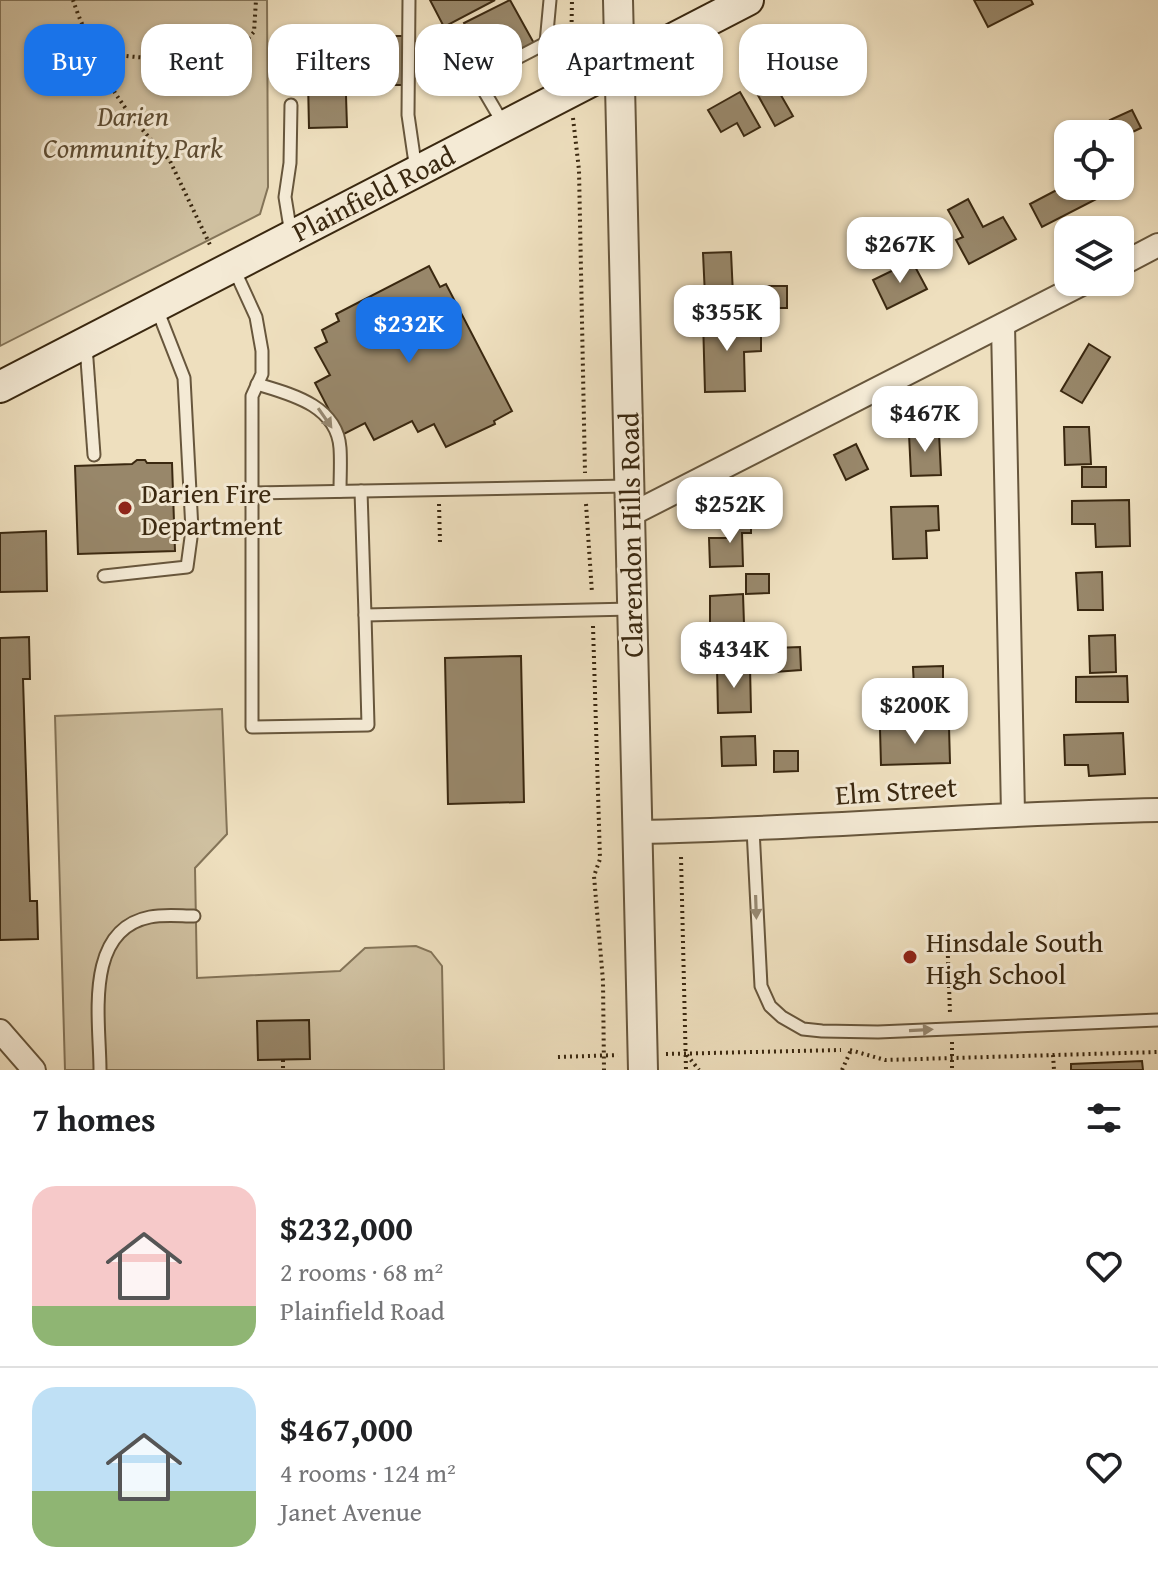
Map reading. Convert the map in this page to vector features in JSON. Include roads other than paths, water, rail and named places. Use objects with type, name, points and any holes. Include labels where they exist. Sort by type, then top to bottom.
[{"type":"main road","name":"Plainfield Road","points":[[701,24],[748,0]]},
{"type":"main road","name":"Plainfield Road","points":[[0,387],[156,304],[221,256],[292,235],[504,125],[572,105],[583,96]]},
{"type":"street","name":"Clarendon Hills Road","points":[[618,0],[618,24]]},
{"type":"street","name":"Clarendon Hills Road","points":[[620,96],[643,1062]]},
{"type":"street","points":[[1134,258],[1158,245]]},
{"type":"street","points":[[630,515],[1059,296]]},
{"type":"street","points":[[1003,325],[1013,813]]},
{"type":"street","name":"Elm Street","points":[[638,832],[753,829],[1013,813],[1158,810]]},
{"type":"street","points":[[0,1031],[34,1070]]},
{"type":"lane","points":[[409,0],[408,115],[416,171]]},
{"type":"lane","points":[[548,24],[550,0]]},
{"type":"lane","points":[[504,125],[477,79],[538,47]]},
{"type":"lane","points":[[568,96],[572,105]]},
{"type":"lane","points":[[291,105],[290,163],[285,197],[292,235]]},
{"type":"lane","points":[[221,256],[256,317],[262,351],[262,374],[252,396],[252,727],[368,725],[361,491]]},
{"type":"lane","points":[[104,576],[187,567],[192,530],[184,378],[156,304]]},
{"type":"lane","points":[[86,342],[94,455]]},
{"type":"lane","points":[[257,384],[317,406],[329,421],[340,444],[340,491]]},
{"type":"lane","points":[[252,493],[629,486]]},
{"type":"lane","points":[[365,615],[632,609]]},
{"type":"lane","points":[[753,829],[761,986],[770,1006],[803,1029],[878,1032],[1158,1020]]},
{"type":"lane","points":[[100,1070],[101,962],[112,941],[132,925],[149,917],[194,916]]},
{"type":"place","name":"Darien Fire Department","points":[[125,508]]},
{"type":"place","name":"Hinsdale South High School","points":[[910,957]]},
{"type":"park label","name":"Darien Community Park","points":[[133,131]]}]
